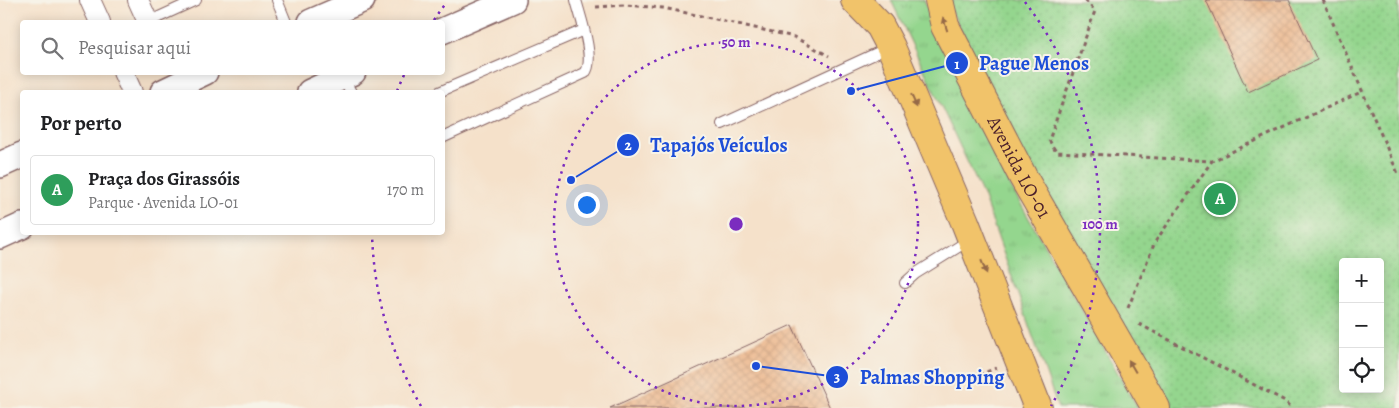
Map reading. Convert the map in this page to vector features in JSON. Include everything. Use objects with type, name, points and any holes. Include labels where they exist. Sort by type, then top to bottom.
[{"type":"main road","points":[[855,0],[880,26],[891,47],[972,239],[1038,408]]},
{"type":"main road","name":"Avenida LO-01","points":[[939,0],[944,26],[1023,177],[1117,321],[1156,408]]},
{"type":"street","points":[[90,0],[99,20]]},
{"type":"street","points":[[138,0],[147,20]]},
{"type":"street","points":[[316,20],[362,0]]},
{"type":"street","points":[[445,30],[513,0]]},
{"type":"street","points":[[124,75],[131,90]]},
{"type":"street","points":[[170,84],[196,75]]},
{"type":"street","points":[[317,90],[349,81]]},
{"type":"street","points":[[0,165],[20,156]]},
{"type":"street","points":[[0,236],[20,227]]},
{"type":"lane","points":[[152,20],[196,0]]},
{"type":"lane","points":[[277,0],[285,20]]},
{"type":"lane","points":[[445,137],[585,73],[590,63],[577,4]]},
{"type":"lane","points":[[444,90],[584,30]]},
{"type":"lane","points":[[722,124],[891,47]]},
{"type":"lane","points":[[905,283],[914,274],[972,239]]},
{"type":"path","points":[[1085,0],[1095,11],[1049,140],[1056,152],[1212,161],[1361,92]]},
{"type":"path","points":[[1323,0],[1361,92],[1399,176]]},
{"type":"path","points":[[577,4],[663,8],[794,37],[847,67]]},
{"type":"path","points":[[1212,161],[1155,242],[1117,321],[1285,401],[1292,408]]},
{"type":"path","points":[[957,384],[1020,360]]},
{"type":"green space","points":[[891,0],[924,0],[1007,180],[1138,408],[1058,408],[983,195]]},
{"type":"green space","points":[[946,0],[1399,0],[1399,408],[1162,408],[1061,235]]},
{"type":"building","points":[[1206,0],[1289,0],[1317,60],[1248,92]]},
{"type":"building","points":[[792,325],[830,408],[610,408]]},
{"type":"place","name":"Pague Menos","points":[[851,91]]},
{"type":"place","name":"Tapajós Veículos","points":[[571,180]]},
{"type":"place","name":"Praça dos Girassóis","points":[[1220,199]]},
{"type":"place","name":"Palmas Shopping","points":[[756,366]]}]
